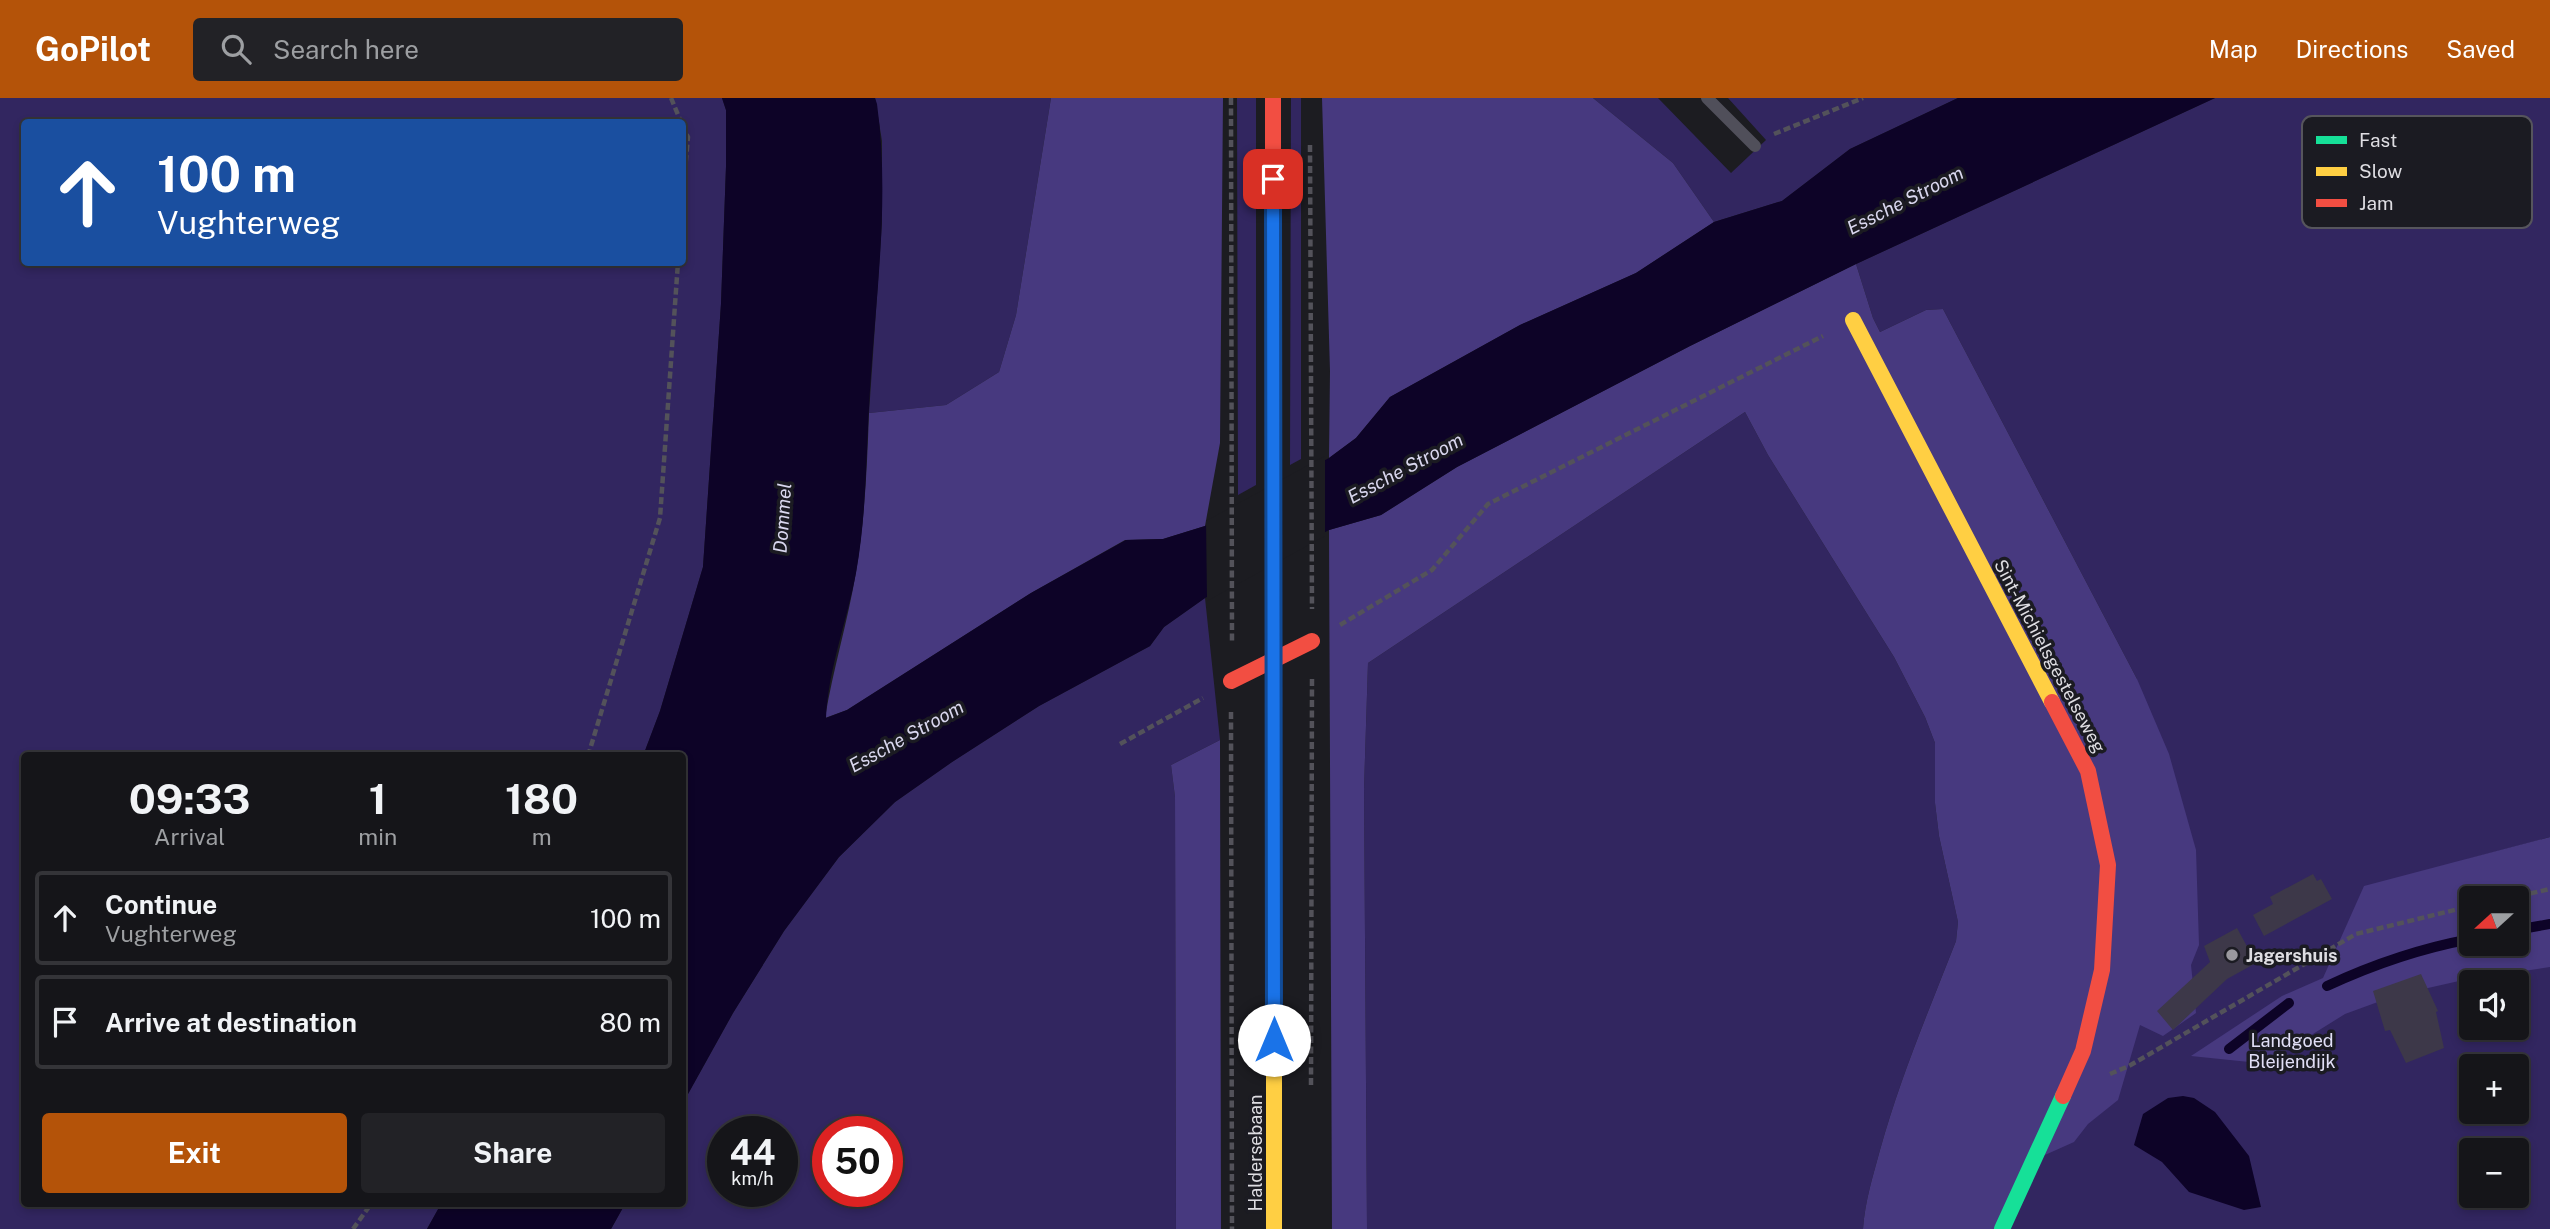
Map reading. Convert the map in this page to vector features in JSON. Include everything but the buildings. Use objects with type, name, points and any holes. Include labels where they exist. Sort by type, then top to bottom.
[{"type":"main road","name":"Haldersebaan","points":[[1273,98],[1274,1229]]},
{"type":"main road","name":"Sint-Michielsgestelseweg","points":[[1853,320],[2088,771],[2108,866],[2102,970],[2083,1051],[2002,1229]]},
{"type":"main road","points":[[1231,681],[1312,641]]},
{"type":"lane","points":[[1707,98],[1755,146]]},
{"type":"path","points":[[671,98],[680,119]]},
{"type":"path","points":[[1231,98],[1234,594],[1231,681],[1232,1229]]},
{"type":"path","points":[[1838,108],[1845,98]]},
{"type":"path","points":[[1755,146],[1778,131],[1863,98]]},
{"type":"path","points":[[686,133],[686,160]]},
{"type":"path","points":[[1310,139],[1311,1089]]},
{"type":"path","points":[[589,752],[660,517],[678,266]]},
{"type":"path","points":[[1312,641],[1433,570],[1488,504],[1853,320]]},
{"type":"path","points":[[1120,744],[1231,681]]},
{"type":"path","points":[[2529,894],[2550,889]]},
{"type":"path","points":[[2068,1082],[2096,1081],[2129,1066],[2356,934],[2459,909]]},
{"type":"path","points":[[353,1229],[369,1207]]},
{"type":"green space","points":[[0,98],[722,98],[726,110],[726,167],[721,304],[703,567],[660,711],[645,752],[21,752],[21,1207],[439,1207],[427,1229],[0,1229]]},
{"type":"green space","points":[[875,98],[1051,98],[1016,315],[999,372],[946,405],[869,413],[882,223],[882,141]]},
{"type":"green space","points":[[1237,98],[1256,98],[1256,485],[1238,495]]},
{"type":"green space","points":[[1291,98],[1301,98],[1301,459],[1290,465]]},
{"type":"green space","points":[[1593,98],[1658,98],[1731,173],[1766,140],[1728,98],[1958,98],[1850,149],[1782,201],[1714,222],[1673,163]]},
{"type":"green space","name":"Landgoed Bleijendijk","points":[[2215,98],[2550,98],[2550,837],[2468,859],[2550,859],[2550,1229],[2007,1229],[2137,679],[1943,309],[1926,310],[1880,332],[1856,264]]},
{"type":"green space","points":[[1745,412],[1768,455],[1894,657],[1925,717],[1935,743],[1935,803],[1939,836],[1958,922],[1956,941],[1915,1044],[1888,1123],[1870,1189],[1863,1229],[1367,1229],[1364,789],[1368,663]]},
{"type":"green space","points":[[1205,598],[1220,740],[1171,765],[1175,797],[1176,1229],[611,1229],[623,1207],[686,1207],[686,1098],[733,1013],[784,931],[839,857],[895,802],[1039,706],[1150,646],[1164,627]]},
{"type":"shaded area","points":[[1051,98],[1223,98],[1220,443],[1205,526],[1163,539],[1125,540],[1031,593],[847,710],[825,718],[859,552],[869,413],[946,405],[999,372],[1016,315]]},
{"type":"shaded area","points":[[1322,98],[1593,98],[1673,163],[1714,222],[1636,273],[1520,325],[1390,397],[1356,438],[1329,458],[1330,371]]},
{"type":"shaded area","points":[[1856,264],[1880,332],[1926,310],[1943,309],[2137,679],[2169,754],[2196,850],[2199,945],[2191,965],[2196,1013],[2163,1036],[2140,1025],[2118,1100],[2088,1124],[2074,1142],[2027,1163],[1997,1229],[1863,1229],[1870,1189],[1888,1123],[1915,1044],[1956,941],[1958,922],[1939,836],[1935,803],[1935,743],[1925,717],[1894,657],[1768,455],[1745,412],[1368,663],[1364,789],[1367,1229],[1332,1229],[1329,530],[1381,515],[1457,467],[1690,346]]},
{"type":"shaded area","points":[[1220,740],[1221,1229],[1176,1229],[1175,797],[1171,765]]},
{"type":"shaded area","points":[[2550,837],[2550,967],[2529,970],[2459,970],[2459,981],[2397,995],[2345,1014],[2284,1052],[2259,1063],[2191,1056],[2282,996],[2323,978],[2364,886]]},
{"type":"water","points":[[722,98],[875,98],[877,104],[881,139],[882,210],[864,504],[856,573],[834,664],[826,718],[847,710],[1031,593],[1126,540],[1163,539],[1205,526],[1329,458],[1356,438],[1390,397],[1520,325],[1636,273],[1714,222],[1782,201],[1850,149],[1958,98],[2215,98],[1856,264],[1690,346],[1457,467],[1381,515],[1329,530],[1205,598],[1164,627],[1150,646],[1039,706],[952,762],[895,802],[839,857],[784,931],[733,1013],[686,1098],[686,752],[645,752],[660,711],[703,567],[721,304],[726,110]]},
{"type":"water","points":[[2168,1098],[2194,1098],[2215,1112],[2249,1156],[2261,1207],[2244,1210],[2189,1192],[2162,1162],[2134,1145],[2143,1114]]},
{"type":"water","points":[[439,1207],[623,1207],[611,1229],[427,1229]]},
{"type":"pier","points":[[1325,456],[1325,536],[1207,601],[1206,521]]},
{"type":"waterway","points":[[2529,928],[2550,924]]},
{"type":"waterway","points":[[2327,986],[2398,958],[2459,942]]},
{"type":"waterway","points":[[2229,1049],[2289,1003]]},
{"type":"traffic: fast","points":[[1273,458],[1274,818]]},
{"type":"traffic: fast","points":[[2002,1229],[2063,1096]]},
{"type":"traffic: slow","points":[[1853,320],[2052,702]]},
{"type":"traffic: slow","points":[[1274,818],[1274,1229]]},
{"type":"traffic: jam","points":[[1273,98],[1273,458]]},
{"type":"traffic: jam","points":[[1231,681],[1312,641]]},
{"type":"traffic: jam","points":[[2052,702],[2088,771],[2108,865],[2102,970],[2083,1051],[2063,1096]]},
{"type":"place","name":"Jagershuis","points":[[2232,955]]},
{"type":"route","points":[[1273,179],[1274,1040]]},
{"type":"water label","name":"Essche Stroom","points":[[1905,200]]},
{"type":"water label","name":"Essche Stroom","points":[[1405,468]]},
{"type":"water label","name":"Dommel","points":[[782,518]]},
{"type":"water label","name":"Essche Stroom","points":[[906,736]]}]
